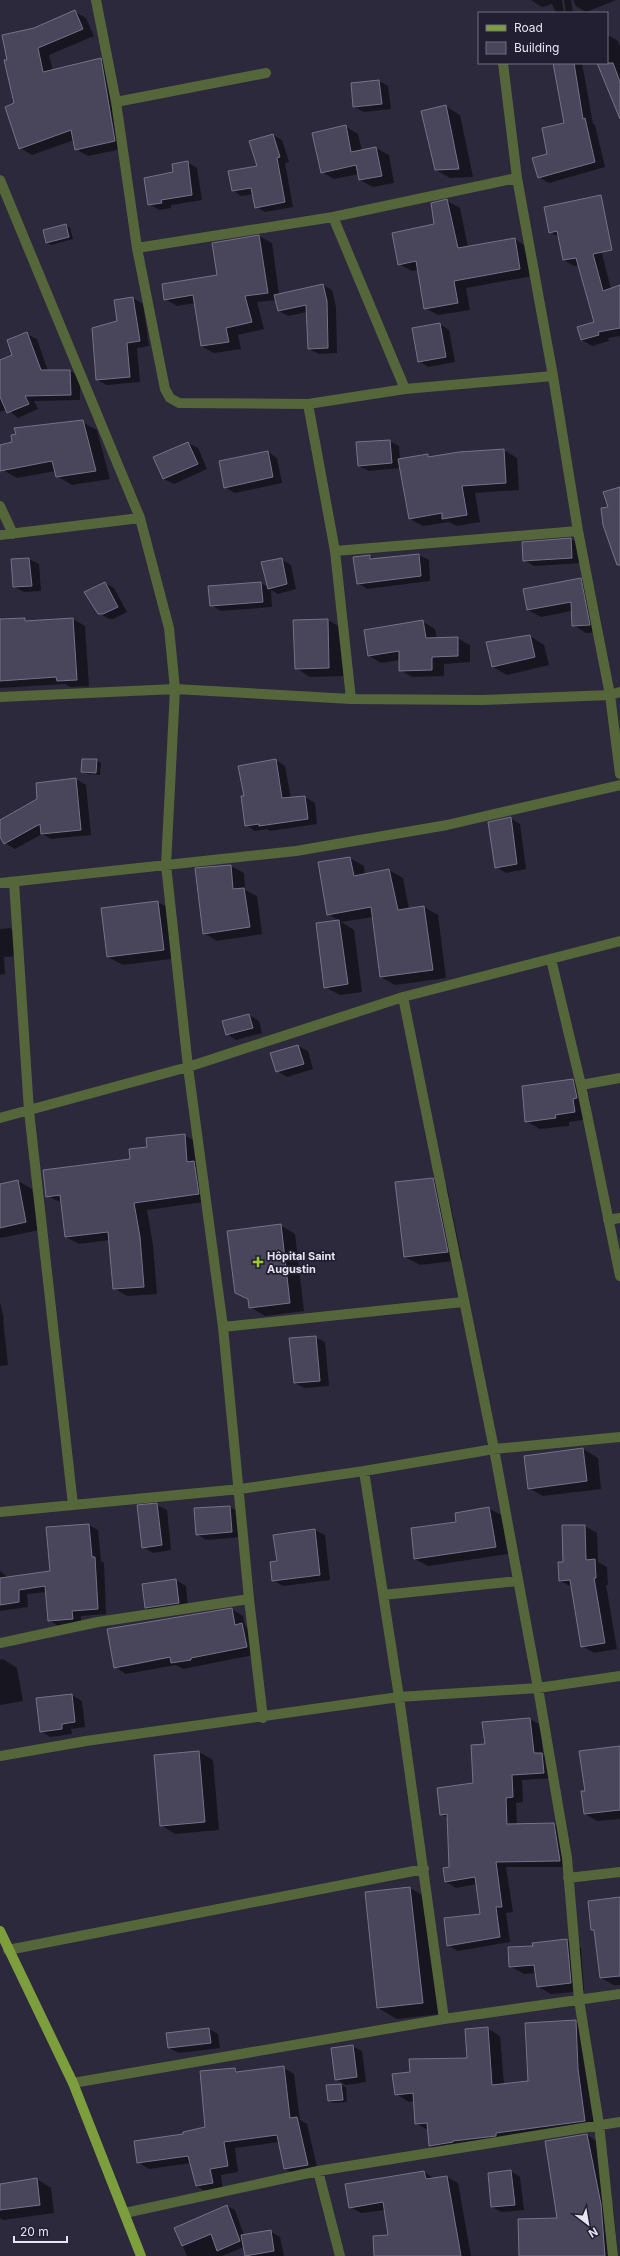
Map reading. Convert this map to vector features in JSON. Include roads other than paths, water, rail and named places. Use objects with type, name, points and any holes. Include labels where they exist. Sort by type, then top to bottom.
[{"type":"main road","points":[[0,1930],[8,1950],[73,2083],[141,2256]]},
{"type":"street","points":[[96,0],[116,102],[137,248],[165,389],[170,398],[178,403],[308,404],[405,389],[553,376]]},
{"type":"street","points":[[503,64],[517,178],[553,376],[578,531],[610,695],[620,774]]},
{"type":"street","points":[[116,102],[266,72]]},
{"type":"street","points":[[137,248],[333,217],[517,178]]},
{"type":"street","points":[[1,184],[140,518],[164,605],[175,688],[166,865],[188,1067],[223,1327],[240,1489],[249,1599],[263,1718]]},
{"type":"street","points":[[333,217],[405,389]]},
{"type":"street","points":[[308,404],[335,551],[351,699]]},
{"type":"street","points":[[0,506],[13,534]]},
{"type":"street","points":[[0,535],[140,518]]},
{"type":"street","points":[[335,551],[578,531]]},
{"type":"street","points":[[0,697],[175,688],[351,699],[482,700],[610,695],[620,692]]},
{"type":"street","points":[[0,883],[296,851],[446,825],[620,785]]},
{"type":"street","points":[[14,882],[29,1111],[74,1504]]},
{"type":"street","points":[[0,1118],[188,1067],[403,998],[620,941]]},
{"type":"street","points":[[551,959],[581,1085],[620,1276]]},
{"type":"street","points":[[403,998],[463,1302],[494,1449],[538,1688],[567,1858],[579,2000],[599,2124],[613,2256]]},
{"type":"street","points":[[581,1085],[620,1078]]},
{"type":"street","points":[[608,1220],[620,1218]]},
{"type":"street","points":[[223,1327],[463,1302]]},
{"type":"street","points":[[0,1512],[240,1489],[364,1471],[494,1449],[620,1437]]},
{"type":"street","points":[[364,1471],[400,1697],[444,2019]]},
{"type":"street","points":[[383,1596],[518,1581]]},
{"type":"street","points":[[0,1643],[98,1622],[249,1599]]},
{"type":"street","points":[[0,1756],[86,1742],[263,1718],[400,1697],[538,1688],[620,1676]]},
{"type":"street","points":[[8,1950],[424,1869]]},
{"type":"street","points":[[568,1878],[620,1872]]},
{"type":"street","points":[[73,2083],[444,2019],[620,1994]]},
{"type":"street","points":[[125,2213],[318,2171],[599,2124],[620,2122]]},
{"type":"street","points":[[318,2171],[340,2256]]},
{"type":"place","name":"Hôpital Saint Augustin","points":[[258,1262]]}]
